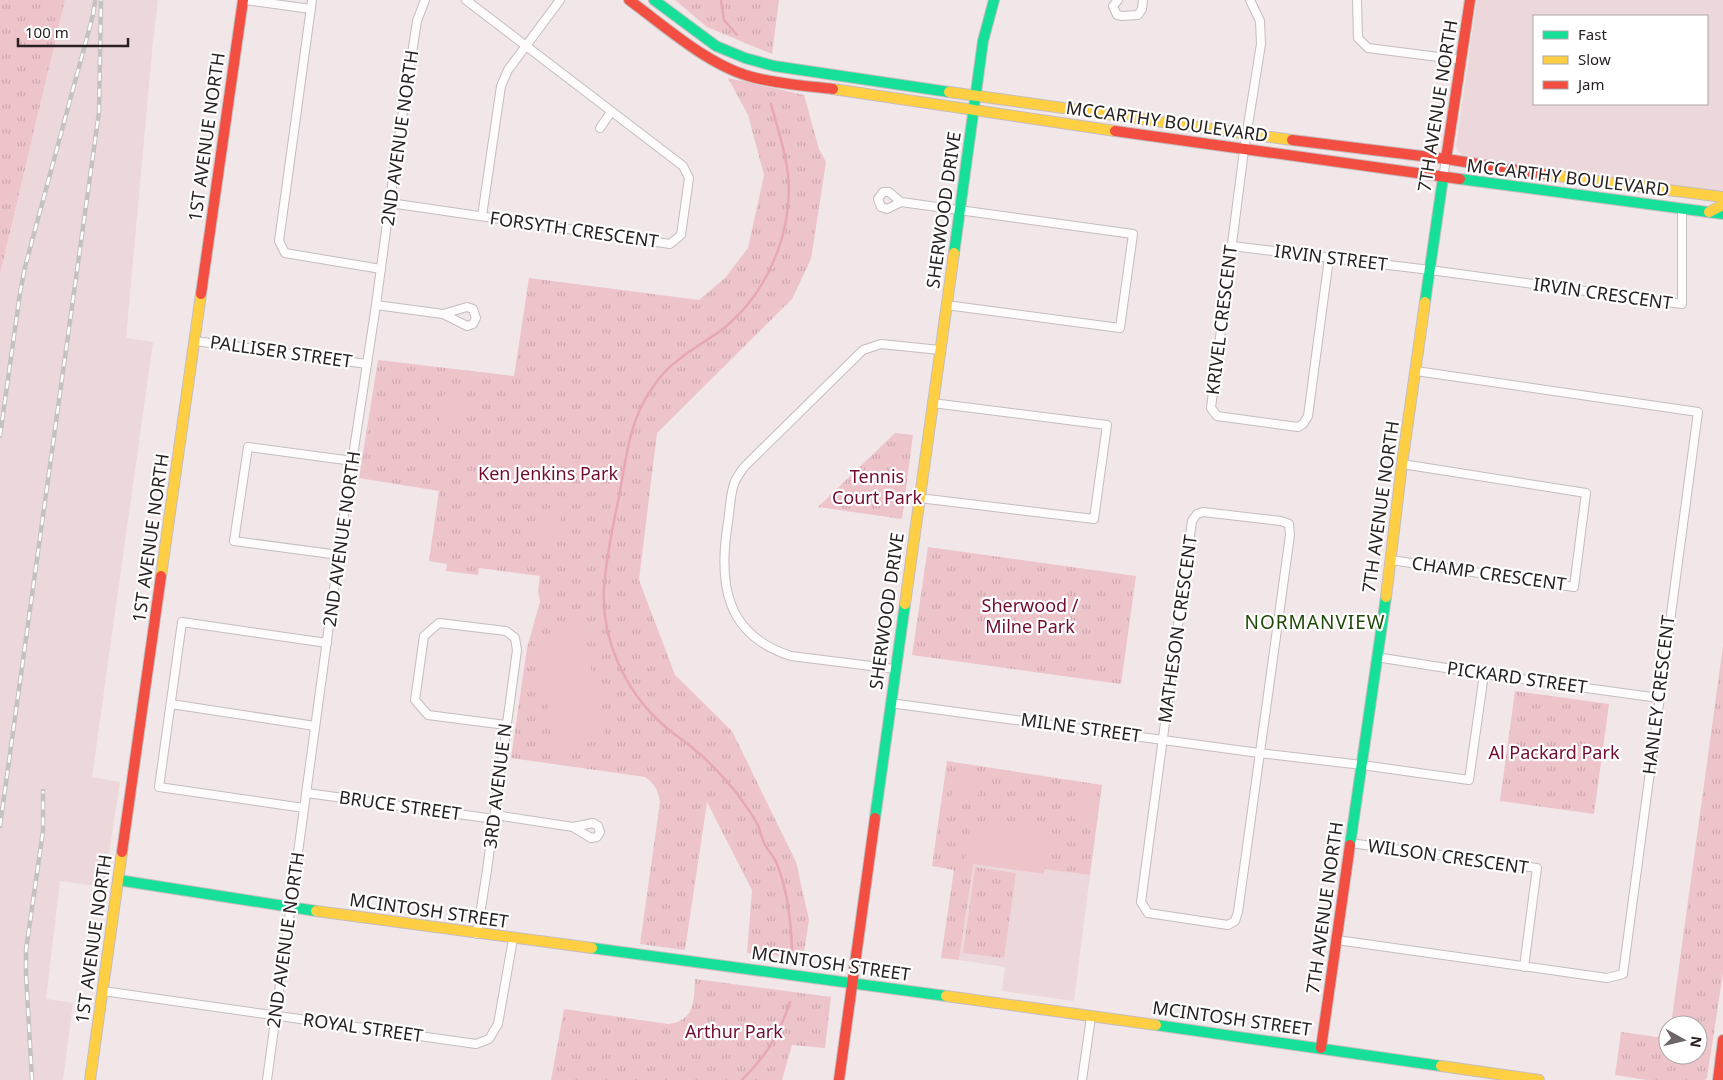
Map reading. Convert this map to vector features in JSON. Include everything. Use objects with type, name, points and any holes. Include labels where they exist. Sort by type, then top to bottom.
[{"type":"street","points":[[244,0],[311,9]]},
{"type":"street","name":"1ST AVENUE NORTH","points":[[90,1080],[244,0]]},
{"type":"street","points":[[312,0],[279,241],[285,253],[381,269]]},
{"type":"street","name":"2ND AVENUE NORTH","points":[[267,1080],[396,156],[417,21],[425,0]]},
{"type":"street","name":"FORSYTH CRESCENT","points":[[390,203],[670,244],[681,235],[689,178],[682,166],[466,0]]},
{"type":"street","points":[[482,216],[501,86],[508,70],[560,0]]},
{"type":"street","name":"MCCARTHY BOULEVARD","points":[[629,0],[702,55],[756,78],[974,112],[1443,178],[1723,214]]},
{"type":"street","name":"MCCARTHY BOULEVARD","points":[[654,0],[716,46],[745,58],[774,66],[1246,135],[1446,159],[1592,181],[1723,197]]},
{"type":"street","name":"SHERWOOD DRIVE","points":[[838,1080],[984,41],[994,0]]},
{"type":"street","points":[[1118,0],[1113,6],[1117,15],[1132,17],[1138,16],[1142,9],[1143,0]]},
{"type":"street","name":"KRIVEL CRESCENT","points":[[1250,0],[1260,21],[1261,44],[1246,135],[1210,408],[1218,416],[1298,427],[1303,424],[1308,416],[1329,258]]},
{"type":"street","points":[[1357,0],[1358,38],[1368,48],[1462,60]]},
{"type":"street","name":"7TH AVENUE NORTH","points":[[1321,1048],[1391,560],[1402,464],[1470,0]]},
{"type":"street","points":[[600,128],[611,112]]},
{"type":"street","points":[[901,202],[1133,234],[1120,328],[946,305]]},
{"type":"street","points":[[1709,212],[1723,205]]},
{"type":"street","name":"IRVIN CRESCENT","points":[[1430,270],[1682,304],[1682,209]]},
{"type":"street","name":"IRVIN STREET","points":[[1232,246],[1430,270]]},
{"type":"street","points":[[376,305],[444,314]]},
{"type":"street","name":"PALLISER STREET","points":[[195,341],[367,364]]},
{"type":"street","points":[[895,668],[791,656],[762,643],[739,621],[729,599],[725,585],[724,544],[734,484],[744,467],[863,350],[881,344],[940,350]]},
{"type":"street","name":"HANLEY CRESCENT","points":[[1337,940],[1607,978],[1623,974],[1658,698],[1698,412],[1416,371]]},
{"type":"street","points":[[919,498],[1094,519],[1106,434],[1107,425],[932,403]]},
{"type":"street","points":[[339,555],[234,541],[241,493],[248,447],[353,461]]},
{"type":"street","name":"CHAMP CRESCENT","points":[[1391,560],[1574,587],[1586,493],[1402,464]]},
{"type":"street","name":"MATHESON CRESCENT","points":[[1162,740],[1192,521],[1197,514],[1203,512],[1281,521],[1290,524],[1290,535],[1259,753]]},
{"type":"street","points":[[304,808],[159,787],[182,622],[327,643]]},
{"type":"street","name":"3RD AVENUE N","points":[[477,934],[495,817],[516,650],[514,638],[506,632],[439,623],[424,636],[415,700],[428,715],[506,725]]},
{"type":"street","name":"PICKARD STREET","points":[[1376,657],[1658,698]]},
{"type":"street","name":"MILNE STREET","points":[[890,702],[1469,780],[1484,674]]},
{"type":"street","points":[[171,704],[315,726]]},
{"type":"street","points":[[1162,740],[1140,902],[1148,913],[1228,925],[1235,922],[1238,912],[1259,753]]},
{"type":"street","name":"BRUCE STREET","points":[[306,793],[573,827]]},
{"type":"street","name":"WILSON CRESCENT","points":[[1350,843],[1537,868],[1524,966]]},
{"type":"street","name":"MCINTOSH STREET","points":[[118,880],[291,908],[1321,1048],[1487,1076],[1539,1080]]},
{"type":"street","name":"ROYAL STREET","points":[[103,991],[476,1044],[489,1039],[498,1024],[513,939]]},
{"type":"street","points":[[1082,1080],[1091,1017]]},
{"type":"street","points":[[1718,1080],[1723,1040]]},
{"type":"shaded area","points":[[65,0],[158,0],[126,338],[153,342],[92,777],[120,782],[104,887],[60,881],[46,999],[73,1003],[63,1080],[0,1080],[0,274]]},
{"type":"shaded area","points":[[1477,0],[1723,0],[1723,192],[1463,156],[1456,146]]},
{"type":"shaded area","points":[[974,859],[1090,875],[1074,1001],[1002,991],[1005,967],[959,960]]},
{"type":"green space","points":[[0,0],[65,0],[0,274]]},
{"type":"green space","points":[[675,0],[779,0],[772,54],[707,27]]},
{"type":"green space","name":"Ken Jenkins Park","points":[[728,78],[804,95],[819,149],[826,162],[811,259],[792,299],[657,433],[639,580],[675,675],[732,731],[796,862],[809,920],[803,958],[747,953],[752,890],[707,802],[685,950],[640,944],[660,802],[654,785],[645,777],[511,758],[527,648],[540,602],[538,590],[540,576],[479,568],[478,575],[446,571],[447,564],[429,561],[439,491],[359,478],[378,360],[514,376],[529,278],[699,300],[725,278],[748,248],[764,175],[748,115]]},
{"type":"green space","points":[[445,394],[465,409],[464,417],[446,429],[439,425],[439,399]]},
{"type":"green space","name":"Tennis Court Park","points":[[895,433],[913,435],[902,519],[818,507]]},
{"type":"green space","points":[[861,474],[898,480],[894,508],[857,503]]},
{"type":"green space","points":[[551,508],[561,512],[561,537],[555,541],[532,537],[528,526]]},
{"type":"green space","name":"Sherwood / Milne Park","points":[[928,547],[1136,576],[1121,684],[912,655]]},
{"type":"green space","points":[[583,627],[605,739],[556,749],[533,637]]},
{"type":"green space","points":[[1723,646],[1723,973],[1707,1078],[1705,1080],[1647,1080],[1615,1075],[1621,1032],[1658,1036],[1658,1065],[1708,1065],[1708,1015],[1672,1015]]},
{"type":"green space","name":"Al Packard Park","points":[[1515,691],[1609,704],[1594,814],[1500,801]]},
{"type":"green space","points":[[947,761],[1102,785],[1090,875],[974,860],[959,960],[941,958],[954,870],[932,866]]},
{"type":"green space","points":[[959,774],[981,786],[978,795],[960,805],[951,801],[953,779]]},
{"type":"green space","points":[[1089,792],[1093,799],[1088,824],[1080,825],[1066,808],[1066,798]]},
{"type":"green space","points":[[971,821],[1050,832],[1044,874],[965,863]]},
{"type":"green space","points":[[975,867],[1016,873],[1004,958],[963,953]]},
{"type":"green space","name":"Arthur Park","points":[[695,979],[831,997],[825,1048],[792,1045],[782,1080],[551,1080],[564,1009],[668,1024],[677,1022],[683,1019],[691,1009]]},
{"type":"waterway","points":[[721,0],[724,20],[737,35]]},
{"type":"waterway","points":[[771,104],[788,175],[789,195],[783,235],[768,273],[746,307],[726,327],[669,367],[656,382],[644,402],[633,428],[626,455],[606,565],[604,607],[611,644],[626,679],[636,695],[661,723],[717,770],[736,792],[758,825],[764,843],[777,864],[784,885],[790,918],[792,950]]},
{"type":"waterway","points":[[742,1080],[759,1062],[771,1044],[790,1002]]},
{"type":"railway","points":[[0,826],[99,112],[101,0]]},
{"type":"railway","points":[[0,436],[25,267],[95,2]]},
{"type":"railway","points":[[32,1080],[26,950],[43,831],[43,791]]},
{"type":"traffic: fast","points":[[654,0],[716,46],[745,58],[774,66],[949,92]]},
{"type":"traffic: fast","points":[[954,253],[983,41],[994,0]]},
{"type":"traffic: fast","points":[[1425,302],[1443,178]]},
{"type":"traffic: fast","points":[[1460,179],[1723,214]]},
{"type":"traffic: fast","points":[[1350,845],[1386,597]]},
{"type":"traffic: fast","points":[[875,818],[905,604]]},
{"type":"traffic: fast","points":[[118,880],[316,911]]},
{"type":"traffic: fast","points":[[592,948],[946,996]]},
{"type":"traffic: fast","points":[[1156,1025],[1441,1066]]},
{"type":"traffic: slow","points":[[833,89],[1115,131]]},
{"type":"traffic: slow","points":[[949,92],[1292,140]]},
{"type":"traffic: slow","points":[[1543,174],[1723,197]]},
{"type":"traffic: slow","points":[[1709,212],[1723,205]]},
{"type":"traffic: slow","points":[[905,604],[954,253]]},
{"type":"traffic: slow","points":[[161,576],[201,294]]},
{"type":"traffic: slow","points":[[1386,597],[1402,464],[1425,302]]},
{"type":"traffic: slow","points":[[90,1080],[122,852]]},
{"type":"traffic: slow","points":[[316,911],[592,948]]},
{"type":"traffic: slow","points":[[946,996],[1156,1025]]},
{"type":"traffic: slow","points":[[1441,1066],[1539,1080]]},
{"type":"traffic: jam","points":[[201,294],[243,0]]},
{"type":"traffic: jam","points":[[629,0],[706,56],[739,73],[775,82],[833,89]]},
{"type":"traffic: jam","points":[[1446,159],[1470,0]]},
{"type":"traffic: jam","points":[[1115,131],[1460,179]]},
{"type":"traffic: jam","points":[[1292,140],[1446,159],[1543,174]]},
{"type":"traffic: jam","points":[[122,852],[161,576]]},
{"type":"traffic: jam","points":[[839,1080],[875,818]]},
{"type":"traffic: jam","points":[[1321,1048],[1350,845]]},
{"type":"traffic: jam","points":[[1718,1080],[1723,1040]]},
{"type":"district","name":"NORMANVIEW","points":[[1315,622]]}]
